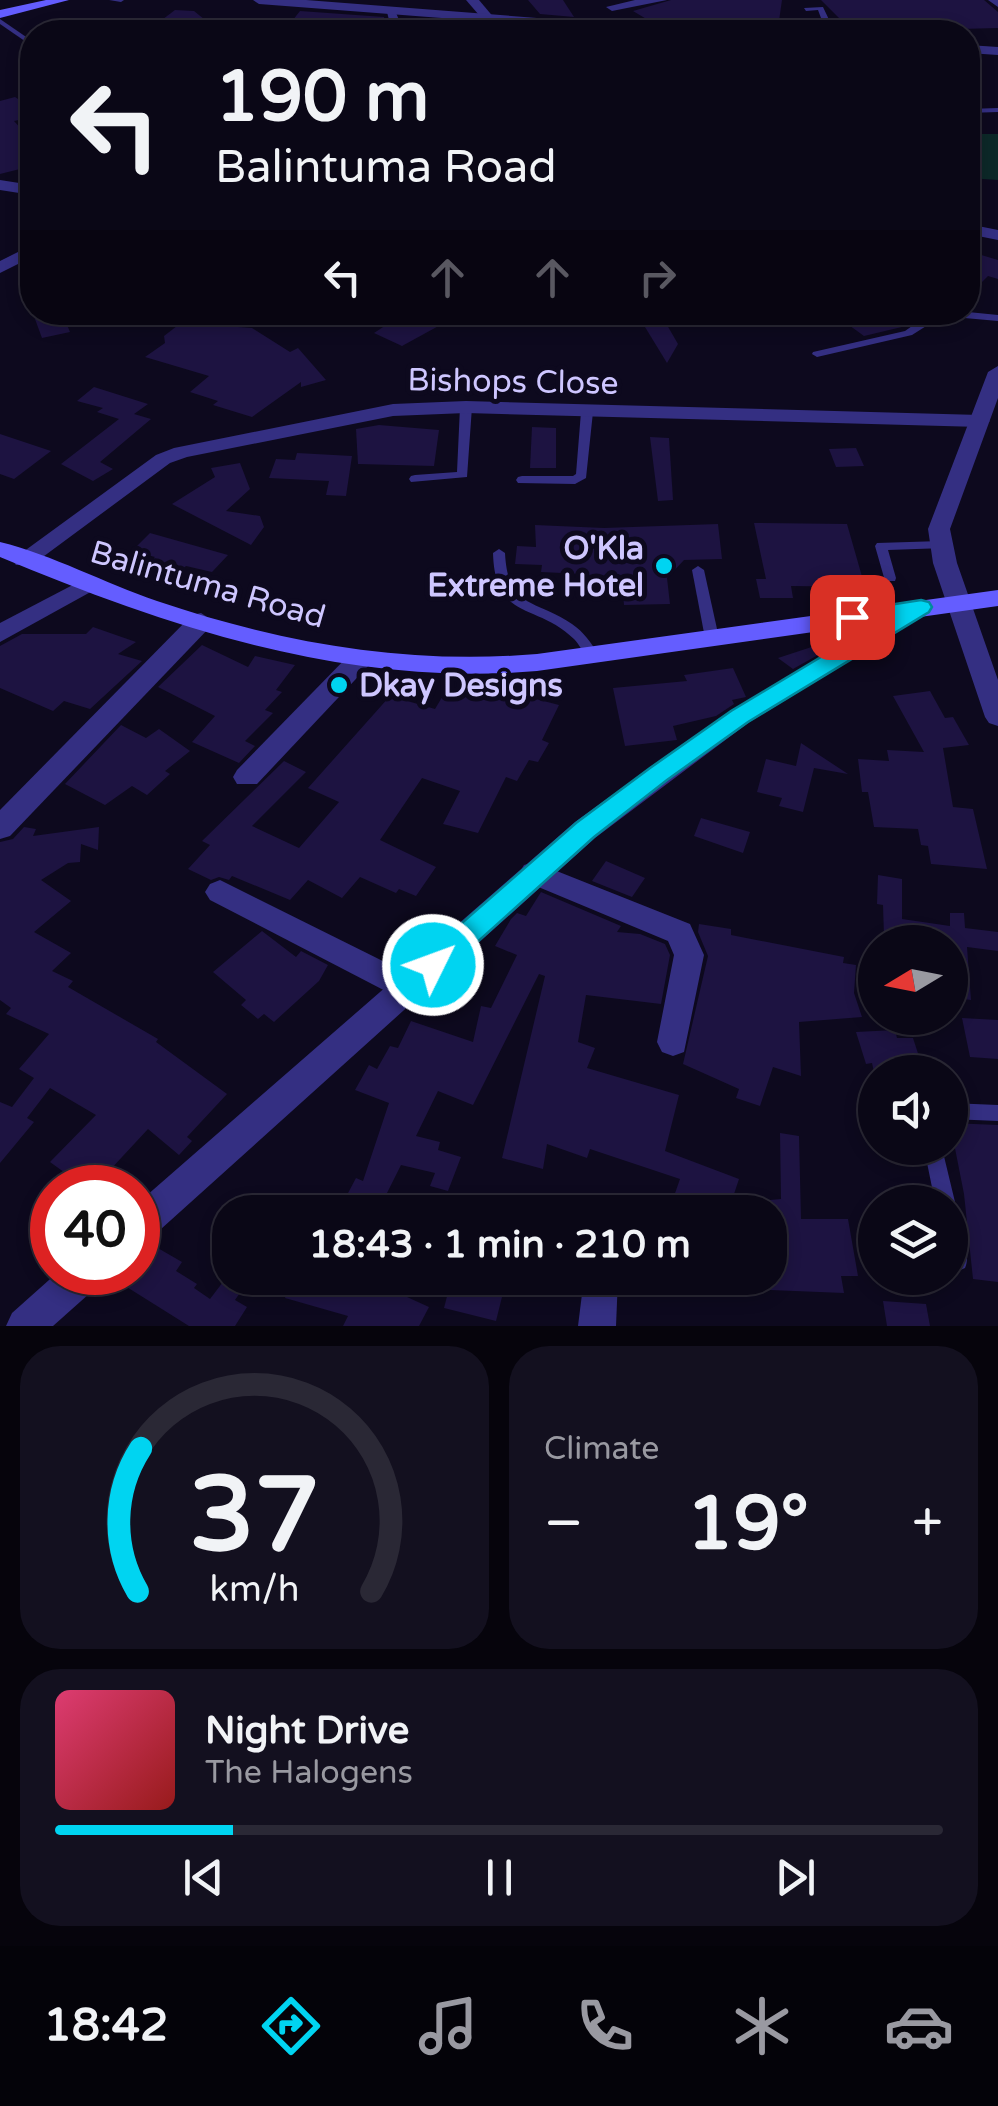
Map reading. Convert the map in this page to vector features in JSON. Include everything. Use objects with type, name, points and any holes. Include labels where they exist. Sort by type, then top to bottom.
[{"type":"main road","points":[[0,14],[37,0]]},
{"type":"main road","points":[[0,14],[63,0]]},
{"type":"main road","name":"Balintuma Road","points":[[0,549],[88,584],[292,648],[445,666],[539,662],[998,598]]},
{"type":"street","points":[[259,0],[503,20]]},
{"type":"street","points":[[472,0],[490,19]]},
{"type":"street","points":[[609,4],[661,0]]},
{"type":"street","points":[[390,11],[393,20]]},
{"type":"street","points":[[998,372],[939,528],[940,545],[998,717]]},
{"type":"street","name":"Bishops Close","points":[[24,560],[163,458],[393,410],[466,407],[980,420]]},
{"type":"street","points":[[0,634],[88,584]]},
{"type":"street","points":[[160,1207],[585,830],[739,716],[921,607]]},
{"type":"street","points":[[0,828],[201,621]]},
{"type":"street","points":[[247,778],[361,658]]},
{"type":"street","points":[[534,873],[679,933],[688,955],[673,1042]]},
{"type":"street","points":[[220,892],[408,988]]},
{"type":"street","points":[[26,1326],[60,1295]]},
{"type":"street","points":[[597,1326],[600,1295]]},
{"type":"lane","points":[[112,0],[122,0]]},
{"type":"lane","points":[[806,9],[821,8],[826,20]]},
{"type":"lane","points":[[0,14],[20,33]]},
{"type":"lane","points":[[818,354],[908,333],[920,325]]},
{"type":"lane","points":[[415,478],[463,475],[466,407]]},
{"type":"lane","points":[[522,480],[574,480],[582,476],[588,412]]},
{"type":"lane","points":[[890,578],[881,546],[940,545]]},
{"type":"lane","points":[[499,553],[498,573],[506,593],[577,634],[592,655]]},
{"type":"lane","points":[[698,570],[712,638]]},
{"type":"lane","points":[[968,1112],[998,1113]]},
{"type":"green space","points":[[980,134],[998,134],[998,180],[980,179]]},
{"type":"building","points":[[528,0],[563,0],[574,17],[540,14]]},
{"type":"building","points":[[671,0],[782,0],[779,20],[648,20],[633,11]]},
{"type":"building","points":[[821,0],[984,0],[998,12],[998,28],[980,28],[980,20],[841,20]]},
{"type":"building","points":[[175,10],[194,11],[205,20],[162,20]]},
{"type":"building","points":[[300,11],[385,20],[357,20],[361,18],[293,20]]},
{"type":"building","points":[[15,97],[20,100],[20,120],[14,121],[20,128],[20,169],[0,174],[0,101]]},
{"type":"building","points":[[980,255],[998,260],[998,279],[988,276],[980,284]]},
{"type":"building","points":[[37,325],[67,325],[70,332],[42,338]]},
{"type":"building","points":[[178,325],[252,328],[290,352],[298,348],[326,380],[301,387],[301,382],[252,417],[213,405],[218,401],[190,392],[209,376],[145,357],[165,343],[164,336]]},
{"type":"building","points":[[386,325],[440,325],[402,346],[374,333]]},
{"type":"building","points":[[667,325],[678,344],[667,363],[645,327]]},
{"type":"building","points":[[849,325],[906,326],[864,336]]},
{"type":"building","points":[[94,387],[148,404],[134,414],[151,419],[100,462],[113,469],[93,481],[61,464],[119,419],[97,412],[103,408],[77,401]]},
{"type":"building","points":[[379,425],[439,430],[434,466],[358,464],[356,429]]},
{"type":"building","points":[[532,427],[556,428],[556,468],[530,468]]},
{"type":"building","points":[[0,434],[51,451],[14,479],[0,474]]},
{"type":"building","points":[[650,437],[669,438],[673,500],[658,501]]},
{"type":"building","points":[[856,448],[864,466],[836,467],[829,449]]},
{"type":"building","points":[[297,453],[352,456],[346,496],[326,495],[329,481],[269,478],[276,459],[295,460]]},
{"type":"building","points":[[240,463],[250,489],[226,511],[260,516],[264,527],[251,545],[172,504],[215,477],[211,468]]},
{"type":"building","points":[[754,523],[847,524],[865,587],[791,586],[793,598],[760,598],[756,579],[766,579]]},
{"type":"building","points":[[718,524],[722,559],[684,560],[667,578],[670,604],[624,605],[622,584],[584,584],[583,574],[541,572],[542,565],[515,564],[517,546],[536,547],[535,525],[604,528]]},
{"type":"building","points":[[150,533],[228,555],[212,572],[186,566],[169,581],[139,571],[155,557],[132,551]]},
{"type":"building","points":[[93,627],[136,642],[118,654],[142,661],[90,709],[64,701],[53,711],[0,688],[0,646],[22,634],[86,634]]},
{"type":"building","points":[[839,638],[841,642],[793,669],[778,658]]},
{"type":"building","points":[[202,645],[248,667],[255,656],[295,665],[276,690],[282,692],[265,710],[273,713],[245,741],[255,746],[239,763],[192,742],[215,716],[158,687]]},
{"type":"building","points":[[733,668],[746,697],[732,700],[734,704],[716,716],[673,726],[677,740],[625,746],[613,688],[687,681],[684,675]]},
{"type":"building","points":[[493,688],[559,705],[542,740],[549,743],[538,762],[529,760],[517,781],[506,777],[478,833],[443,824],[460,791],[422,778],[380,840],[436,867],[416,896],[399,889],[396,893],[360,877],[342,898],[308,880],[290,900],[232,876],[229,880],[211,880],[188,869],[210,845],[202,841],[284,761],[306,772],[252,826],[299,848],[339,802],[308,788],[390,696],[435,709],[447,689],[487,700]]},
{"type":"building","points":[[930,691],[945,718],[953,717],[969,745],[943,748],[953,807],[973,809],[987,869],[931,864],[928,846],[921,845],[918,829],[874,827],[868,792],[862,792],[858,759],[889,761],[887,750],[924,752],[893,696]]},
{"type":"building","points":[[121,725],[146,738],[159,729],[190,751],[165,771],[170,774],[147,795],[132,786],[105,805],[65,784]]},
{"type":"building","points":[[801,743],[848,774],[814,768],[803,812],[779,806],[782,798],[757,792],[766,759],[796,766]]},
{"type":"building","points":[[701,818],[750,832],[743,853],[694,836]]},
{"type":"building","points":[[24,827],[36,829],[33,836],[99,827],[98,850],[81,844],[80,862],[68,863],[41,880],[71,901],[34,932],[71,953],[52,971],[73,981],[68,987],[158,1039],[156,1042],[227,1094],[187,1137],[192,1141],[179,1155],[148,1129],[115,1165],[54,1165],[50,1162],[96,1115],[50,1088],[27,1118],[34,1122],[0,1163],[0,1102],[12,1107],[34,1078],[19,1069],[49,1034],[6,1014],[11,1008],[0,1000],[0,842],[13,839]]},
{"type":"building","points":[[606,861],[645,878],[632,897],[592,881]]},
{"type":"building","points":[[878,875],[902,879],[902,919],[943,925],[884,925],[883,905],[877,904]]},
{"type":"building","points":[[541,892],[621,926],[617,932],[640,934],[665,944],[670,955],[661,1004],[586,995],[578,1042],[595,1048],[587,1068],[679,1095],[665,1151],[739,1179],[734,1195],[674,1195],[680,1179],[590,1149],[587,1158],[547,1144],[543,1169],[502,1158],[545,976],[539,974],[473,1105],[438,1091],[416,1136],[440,1142],[438,1150],[461,1157],[448,1191],[430,1186],[435,1173],[401,1165],[386,1195],[347,1195],[356,1178],[363,1181],[389,1103],[355,1090],[369,1065],[377,1069],[390,1046],[398,1048],[411,1021],[473,1042],[481,1006],[491,1008],[517,955],[495,946],[517,913],[526,916]]},
{"type":"building","points":[[950,913],[964,913],[965,925],[950,925]]},
{"type":"building","points":[[699,924],[731,929],[731,935],[844,957],[843,963],[856,965],[854,993],[858,1017],[799,1022],[801,1076],[773,1067],[760,1106],[736,1098],[739,1089],[683,1064],[708,956],[698,932]]},
{"type":"building","points":[[968,928],[998,932],[998,951],[968,947]]},
{"type":"building","points":[[262,931],[296,957],[301,951],[328,965],[319,981],[274,1022],[264,1014],[258,1019],[241,1005],[246,1000],[213,972]]},
{"type":"building","points":[[968,1018],[998,1020],[998,1059],[970,1057],[965,1035]]},
{"type":"building","points":[[856,1032],[913,1038],[918,1055],[863,1055]]},
{"type":"building","points":[[968,1124],[998,1125],[998,1282],[973,1279],[968,1185],[962,1185],[958,1165],[968,1165]]},
{"type":"building","points":[[780,1133],[799,1136],[801,1219],[848,1219],[858,1276],[841,1276],[844,1293],[787,1291],[787,1195],[781,1195]]},
{"type":"building","points":[[160,1249],[182,1262],[176,1271],[197,1284],[194,1288],[210,1299],[213,1295],[238,1295],[235,1300],[247,1307],[235,1326],[189,1326],[140,1295],[160,1295]]},
{"type":"building","points":[[403,1295],[429,1307],[419,1326],[343,1326],[348,1316],[285,1298]]},
{"type":"building","points":[[447,1295],[502,1295],[496,1321],[444,1308]]},
{"type":"building","points":[[883,1301],[926,1304],[930,1326],[887,1326]]},
{"type":"place","name":"O'Kla Extreme Hotel","points":[[664,566]]},
{"type":"place","name":"Dkay Designs","points":[[339,685]]},
{"type":"route","points":[[433,965],[534,873],[658,774],[739,716],[921,607],[852,617]]}]
